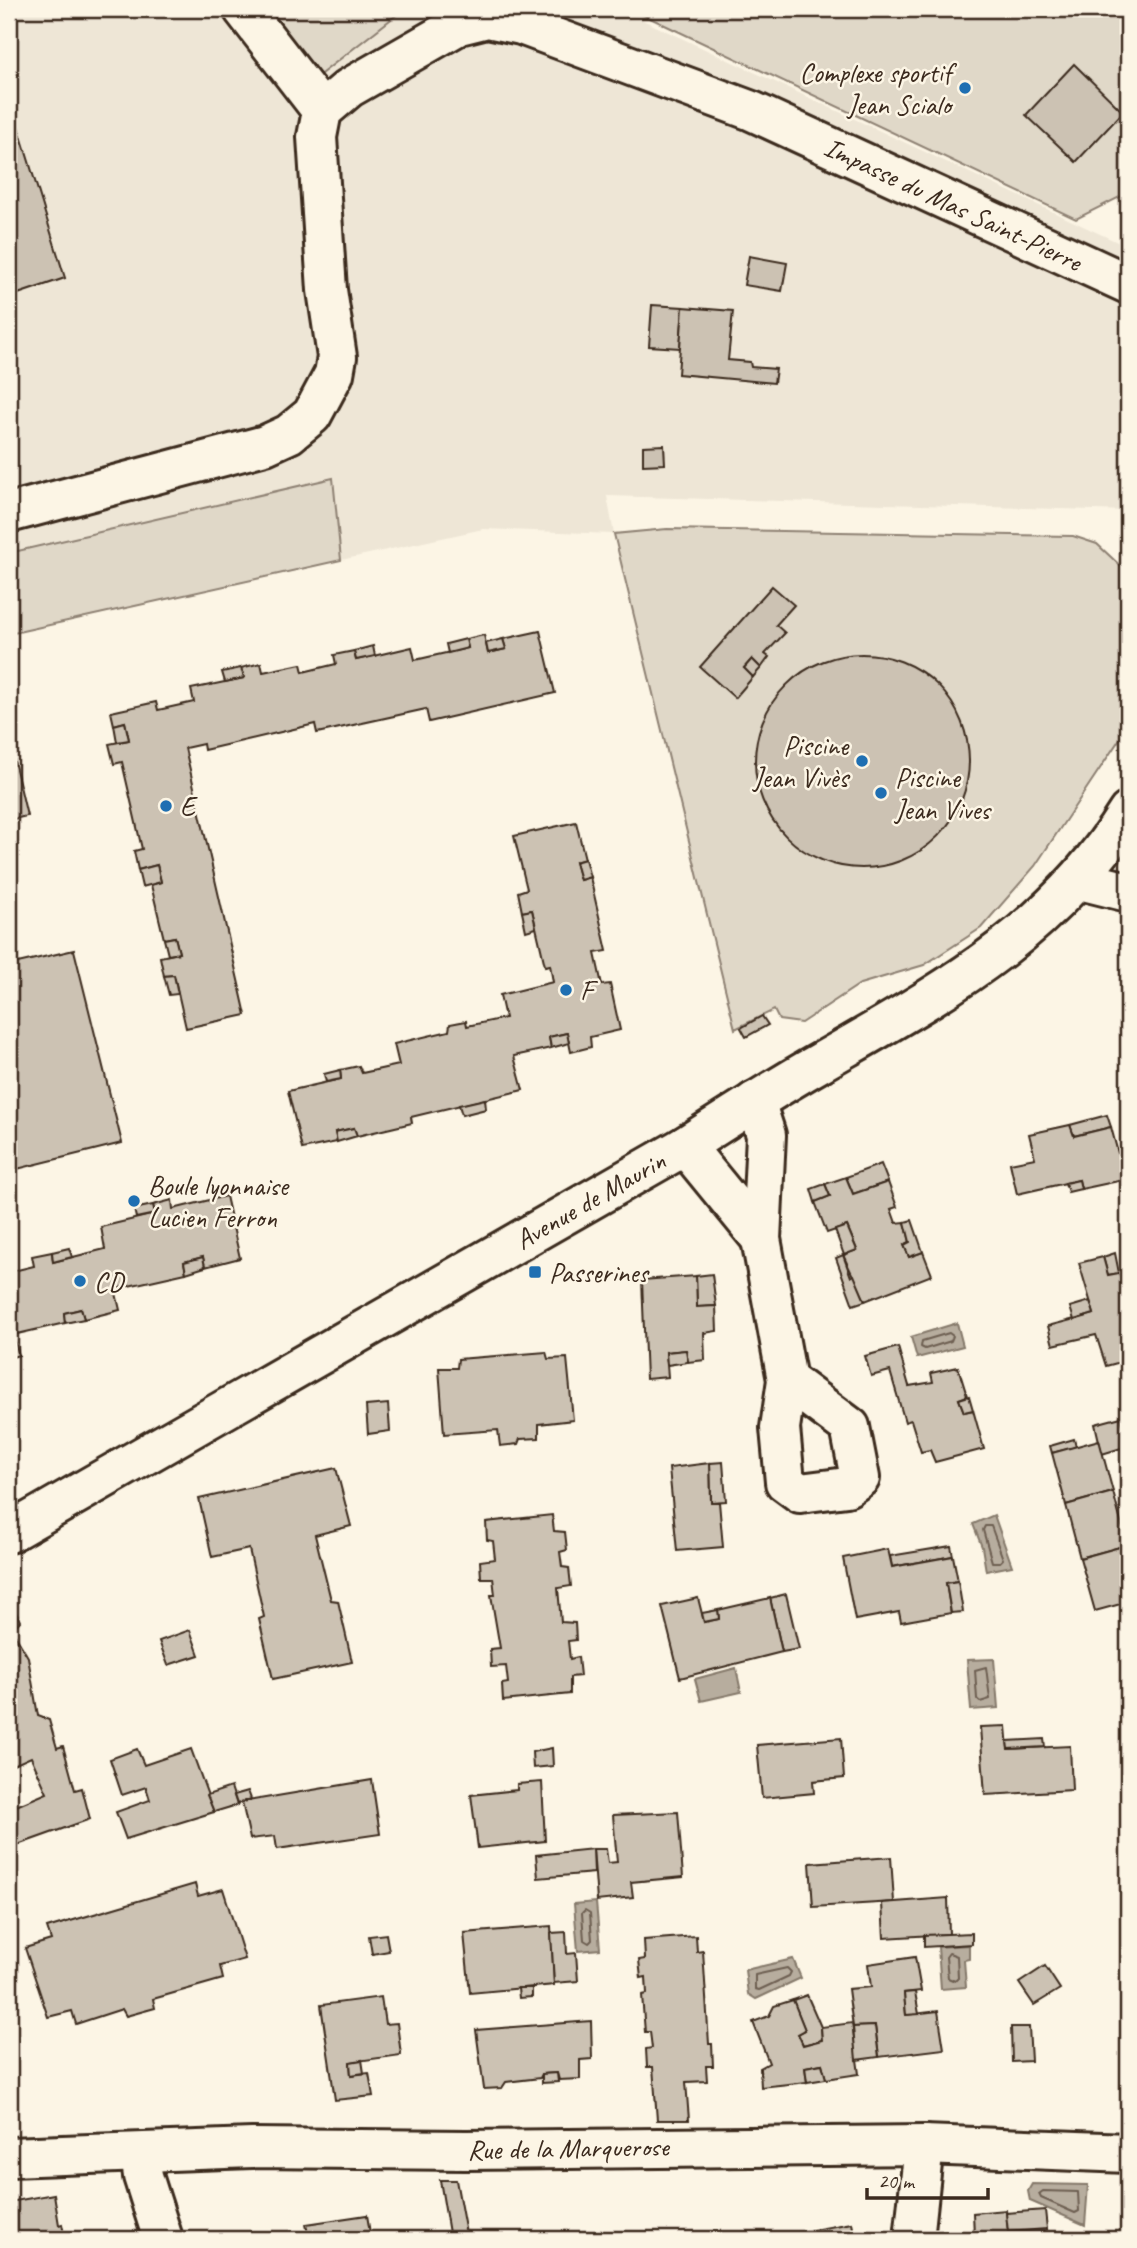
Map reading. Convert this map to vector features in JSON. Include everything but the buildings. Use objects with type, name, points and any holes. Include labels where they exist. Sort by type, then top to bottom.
[{"type":"street","points":[[9,513],[265,445],[289,434],[312,415],[330,383],[337,357],[327,290],[317,137],[323,111],[243,9]]},
{"type":"street","name":"Impasse du Mas Saint-Pierre","points":[[323,111],[349,88],[459,25],[487,18],[522,25],[752,111],[1128,284]]},
{"type":"street","name":"Avenue de Maurin","points":[[9,1532],[685,1146],[755,1101],[950,987],[1021,935],[1080,880],[1123,831]]},
{"type":"street","points":[[1080,880],[1128,892]]},
{"type":"street","points":[[755,1101],[766,1136],[761,1239],[787,1380]]},
{"type":"street","points":[[685,1146],[761,1239]]},
{"type":"street","points":[[914,2239],[924,2145]]},
{"type":"street","name":"Rue de la Marquerose","points":[[9,2157],[252,2148],[480,2150],[924,2145],[1128,2153]]},
{"type":"street","points":[[140,2154],[143,2176],[163,2239]]},
{"type":"shaded area","points":[[9,9],[265,9],[317,76],[404,9],[619,9],[1128,247],[1128,511],[607,496],[614,534],[483,529],[341,560],[332,478],[9,553]]},
{"type":"shaded area","points":[[265,9],[404,9],[317,77]]},
{"type":"shaded area","name":"Complexe sportif Jean Scialo","points":[[631,9],[1128,9],[1128,193],[1076,219]]},
{"type":"shaded area","points":[[333,478],[341,560],[9,634],[9,553]]},
{"type":"shaded area","name":"Piscine Jean Vives","points":[[667,529],[1073,536],[1097,544],[1128,573],[1128,713],[1121,737],[1035,866],[981,928],[924,965],[860,984],[801,1023],[779,1020],[774,1010],[735,1029],[614,534]]},
{"type":"water","points":[[957,1323],[963,1346],[917,1358],[911,1337]]},
{"type":"water","points":[[994,1515],[1012,1566],[986,1571],[982,1547],[973,1524]]},
{"type":"water","points":[[994,1659],[998,1708],[971,1710],[967,1660]]},
{"type":"water","points":[[736,1668],[741,1692],[701,1701],[695,1679]]},
{"type":"water","points":[[596,1902],[600,1949],[578,1951],[574,1904]]},
{"type":"water","points":[[969,1945],[969,1959],[964,1960],[966,1987],[941,1989],[938,1947]]},
{"type":"water","points":[[793,1959],[801,1978],[756,1999],[748,1994],[745,1970]]},
{"type":"water","points":[[1032,2184],[1088,2185],[1085,2225],[1030,2201],[1028,2191]]},
{"type":"place","name":"Complexe sportif Jean Scialo","points":[[965,88]]},
{"type":"place","name":"Piscine Jean Vivès","points":[[862,761]]},
{"type":"place","name":"Piscine Jean Vives","points":[[881,793]]},
{"type":"place","name":"E","points":[[166,806]]},
{"type":"place","name":"F","points":[[566,990]]},
{"type":"place","name":"Boule lyonnaise Lucien Ferron","points":[[134,1201]]},
{"type":"place","name":"Passerines","points":[[535,1272]]},
{"type":"place","name":"CD","points":[[80,1281]]}]
